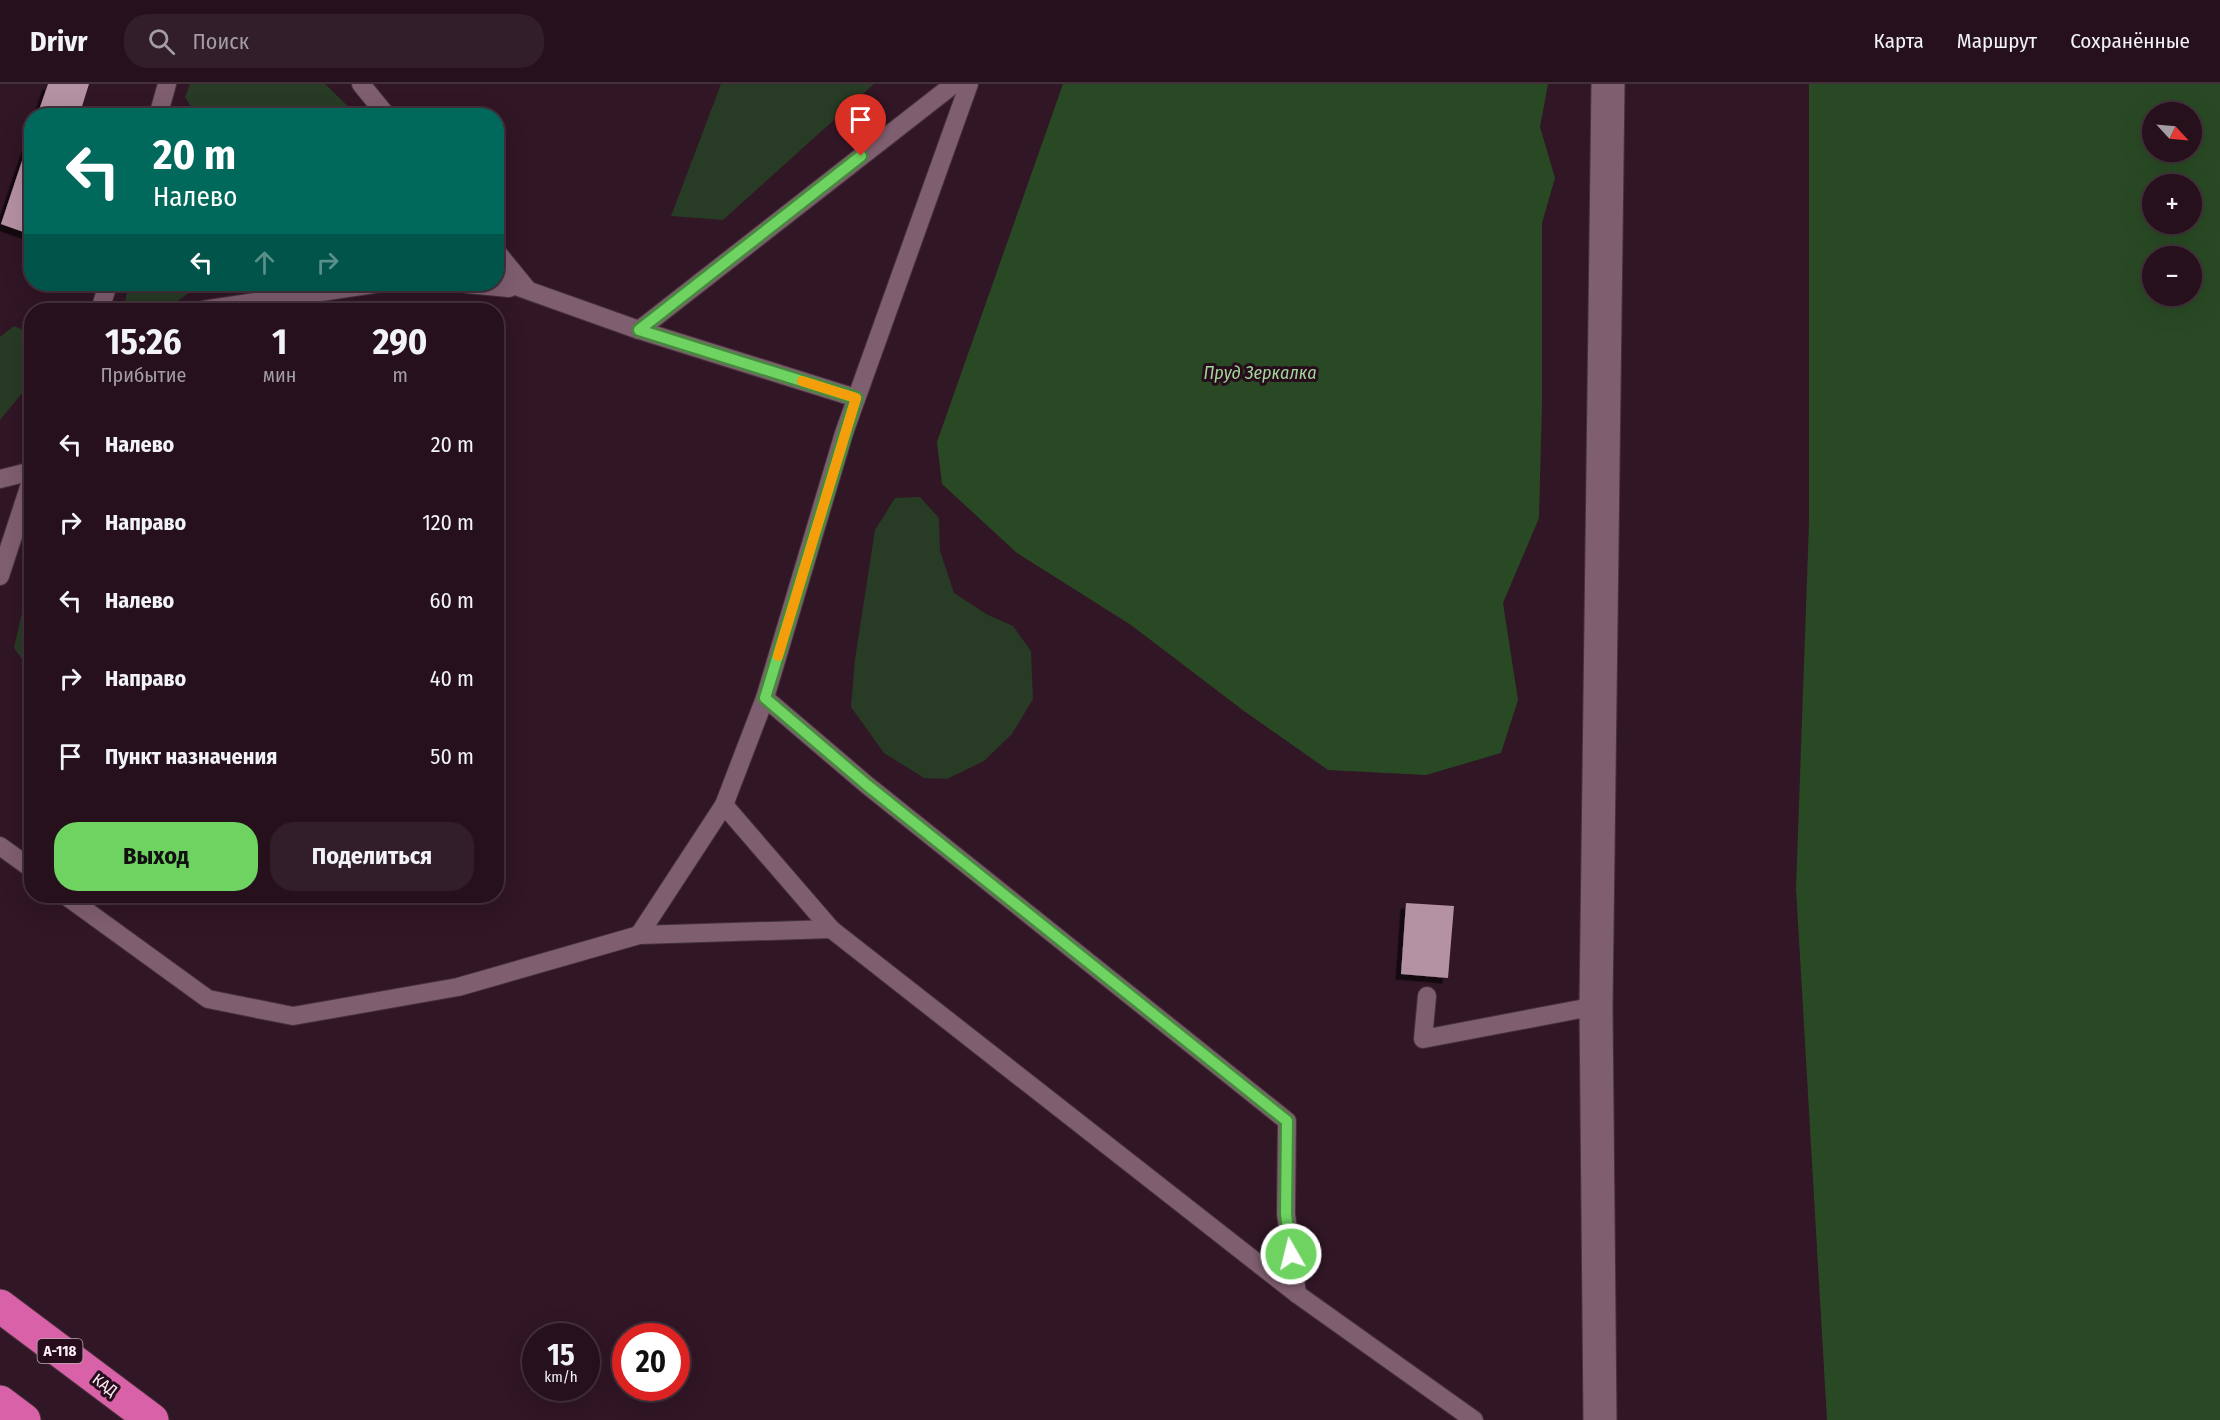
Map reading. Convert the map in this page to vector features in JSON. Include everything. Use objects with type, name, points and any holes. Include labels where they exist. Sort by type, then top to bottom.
[{"type":"highway","name":"КАД","points":[[0,1306],[152,1420]]},
{"type":"highway","points":[[0,1402],[24,1420]]},
{"type":"street","points":[[1600,1420],[1596,1006],[1608,84]]},
{"type":"street","points":[[119,1395],[163,1420]]},
{"type":"lane","points":[[160,108],[167,84]]},
{"type":"lane","points":[[361,84],[380,108]]},
{"type":"lane","points":[[639,330],[954,84]]},
{"type":"lane","points":[[639,935],[724,805],[765,698],[856,398],[969,84]]},
{"type":"lane","points":[[504,261],[528,290]]},
{"type":"lane","points":[[504,282],[639,330],[856,398]]},
{"type":"lane","points":[[504,288],[528,290]]},
{"type":"lane","points":[[249,303],[328,291]]},
{"type":"lane","points":[[0,479],[24,473]]},
{"type":"lane","points":[[0,576],[24,502]]},
{"type":"lane","points":[[765,698],[867,785],[1287,1121],[1286,1214],[1297,1294]]},
{"type":"lane","points":[[724,805],[831,928],[1297,1294],[1474,1420]]},
{"type":"lane","points":[[0,846],[24,863]]},
{"type":"lane","points":[[76,903],[208,999],[293,1016],[458,987],[639,935],[831,928]]},
{"type":"lane","points":[[1427,996],[1423,1039],[1596,1006]]},
{"type":"shaded area","points":[[190,84],[325,84],[350,108],[192,108],[185,97]]},
{"type":"shaded area","points":[[721,84],[874,84],[723,220],[671,216]]},
{"type":"shaded area","points":[[127,291],[191,291],[175,303],[125,303]]},
{"type":"shaded area","points":[[14,326],[24,330],[24,391],[0,420],[0,337]]},
{"type":"shaded area","points":[[920,497],[939,518],[940,551],[954,593],[988,615],[1013,626],[1031,651],[1033,699],[1012,734],[984,761],[947,779],[924,778],[884,753],[851,707],[855,659],[875,530],[895,498]]},
{"type":"shaded area","points":[[24,604],[24,662],[14,648]]},
{"type":"water","name":"Пруд Зеркалка","points":[[1063,84],[1548,84],[1540,127],[1555,178],[1542,223],[1542,403],[1539,518],[1503,603],[1518,700],[1501,753],[1426,775],[1328,770],[1244,711],[1131,625],[1017,553],[942,484],[937,442]]},
{"type":"water","points":[[1809,84],[2220,84],[2220,1420],[1827,1420],[1796,888],[1809,523]]},
{"type":"building","points":[[48,84],[89,84],[82,108],[40,108]]},
{"type":"building","points":[[24,155],[24,232],[1,224]]},
{"type":"building","points":[[1406,903],[1454,906],[1448,978],[1401,974]]},
{"type":"slow traffic","points":[[778,656],[856,398],[802,381]]},
{"type":"route","points":[[861,156],[639,330],[856,398],[765,698],[867,785],[1287,1121],[1286,1214],[1291,1254]]}]
